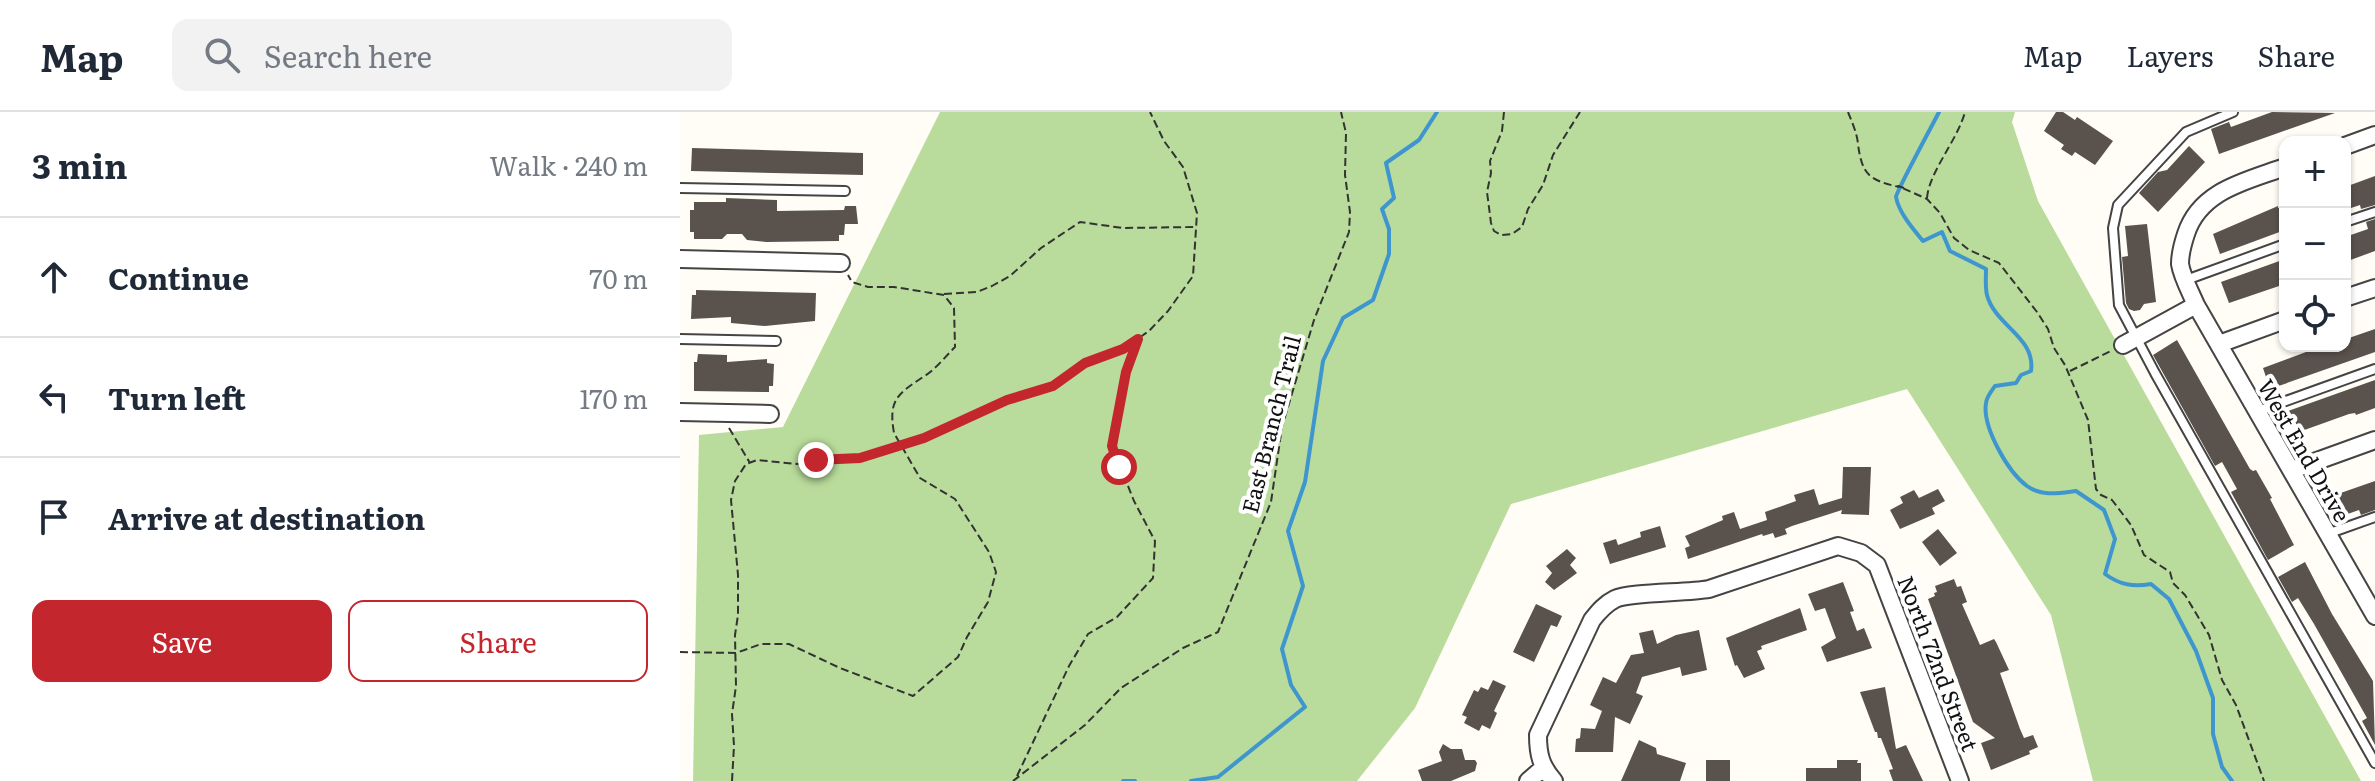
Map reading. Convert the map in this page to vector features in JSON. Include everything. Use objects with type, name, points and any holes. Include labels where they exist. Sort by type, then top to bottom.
[{"type":"street","points":[[2351,144],[2375,135]]},
{"type":"street","name":"West End Drive","points":[[2279,169],[2227,188],[2197,212],[2183,245],[2180,265],[2196,305],[2327,534],[2370,596],[2375,616]]},
{"type":"street","points":[[680,259],[841,263]]},
{"type":"street","points":[[2351,296],[2375,288]]},
{"type":"street","points":[[2130,341],[2196,305]]},
{"type":"street","points":[[2219,344],[2279,322]]},
{"type":"street","points":[[680,412],[770,414]]},
{"type":"street","points":[[2292,470],[2375,440]]},
{"type":"street","name":"North 72nd Street","points":[[1543,768],[1538,753],[1538,735],[1592,620],[1601,608],[1618,597],[1709,589],[1838,546],[1861,553],[1877,565],[1960,781]]},
{"type":"street","points":[[1528,781],[1543,768],[1554,781]]},
{"type":"lane","points":[[2233,112],[2186,132],[2118,205],[2113,228],[2119,305],[2130,341],[2375,763]]},
{"type":"lane","points":[[680,188],[845,191]]},
{"type":"lane","points":[[2351,220],[2375,212]]},
{"type":"lane","points":[[2186,280],[2279,246]]},
{"type":"lane","points":[[680,339],[776,341]]},
{"type":"lane","points":[[2258,411],[2375,369]]},
{"type":"lane","points":[[2327,534],[2375,517]]},
{"type":"path","points":[[732,781],[738,575],[731,500],[735,481],[746,464],[757,460],[797,464],[860,458],[924,438],[1007,400],[1053,386],[1085,363],[1123,349],[1138,339],[1168,311],[1193,276],[1197,213],[1183,167],[1164,141],[1150,112]]},
{"type":"path","name":"East Branch Trail","points":[[1014,780],[1085,725],[1121,688],[1183,648],[1218,632],[1271,502],[1282,427],[1314,320],[1349,232],[1346,133],[1341,112]]},
{"type":"path","points":[[1504,112],[1502,131],[1490,161],[1487,192],[1491,223],[1494,231],[1501,235],[1512,234],[1522,227],[1528,209],[1543,185],[1553,155],[1580,112]]},
{"type":"path","points":[[1848,112],[1858,141],[1859,161],[1865,171],[1877,182],[1904,188]]},
{"type":"path","points":[[1927,199],[1928,187],[1955,141],[1965,112]]},
{"type":"path","points":[[1898,186],[1927,199],[1940,213],[1954,238],[1969,250],[1999,263],[2048,329],[2088,420],[2096,489],[2112,500],[2131,525],[2144,555],[2170,572],[2173,583],[2185,595],[2209,635],[2222,680],[2236,705],[2264,781]]},
{"type":"path","points":[[841,263],[852,282],[868,287],[894,287],[944,295],[977,292],[1010,276],[1041,248],[1080,222],[1123,228],[1196,227]]},
{"type":"path","points":[[680,652],[736,653],[761,644],[789,644],[840,668],[913,696],[958,657],[988,602],[996,572],[989,552],[955,499],[920,478],[894,433],[894,404],[903,388],[925,376],[955,347],[954,308],[944,295]]},
{"type":"path","points":[[1014,780],[1069,666],[1088,634],[1117,617],[1153,578],[1155,541],[1129,490],[1112,446],[1126,372],[1138,339]]},
{"type":"path","points":[[2068,372],[2130,341]]},
{"type":"path","points":[[720,413],[750,463]]},
{"type":"green space","points":[[940,112],[2015,112],[2012,122],[2038,201],[2361,781],[2093,781],[2051,615],[1907,389],[1511,504],[1415,708],[1357,781],[693,781],[699,435],[783,427]]},
{"type":"building","points":[[2056,112],[2063,112],[2075,120],[2077,117],[2113,141],[2095,165],[2075,152],[2072,156],[2061,149],[2064,145],[2044,131]]},
{"type":"building","points":[[2272,112],[2335,113],[2219,154],[2211,129],[2229,122],[2231,127]]},
{"type":"building","points":[[2189,146],[2205,162],[2158,212],[2139,193],[2158,172],[2167,170]]},
{"type":"building","points":[[692,148],[863,153],[863,175],[691,171]]},
{"type":"building","points":[[2375,176],[2375,205],[2351,208],[2351,185]]},
{"type":"building","points":[[726,198],[777,200],[777,211],[844,210],[845,206],[856,206],[858,224],[845,224],[844,235],[839,235],[839,241],[766,242],[747,240],[742,234],[727,234],[722,239],[694,239],[694,232],[690,232],[690,210],[694,210],[694,202],[726,202]]},
{"type":"building","points":[[2279,208],[2279,232],[2220,254],[2213,234]]},
{"type":"building","points":[[2375,219],[2375,251],[2351,260],[2351,235],[2368,229],[2366,222]]},
{"type":"building","points":[[2147,224],[2156,302],[2144,304],[2140,310],[2134,311],[2126,303],[2122,257],[2128,256],[2125,226]]},
{"type":"building","points":[[2279,261],[2279,286],[2229,303],[2221,282]]},
{"type":"building","points":[[696,290],[816,293],[815,321],[765,326],[731,323],[731,317],[691,319],[692,295],[696,295]]},
{"type":"building","points":[[2375,329],[2375,352],[2270,389],[2263,368],[2306,352],[2351,352],[2351,337]]},
{"type":"building","points":[[2177,340],[2250,469],[2256,470],[2272,498],[2294,545],[2268,560],[2231,492],[2237,489],[2222,462],[2215,466],[2153,355]]},
{"type":"building","points":[[698,354],[727,355],[727,362],[767,359],[767,363],[774,364],[773,386],[769,386],[769,392],[694,391],[694,362],[697,362]]},
{"type":"building","points":[[2375,380],[2375,408],[2296,433],[2288,411]]},
{"type":"building","points":[[1843,467],[1871,467],[1869,515],[1841,514],[1842,510],[1792,526],[1785,529],[1787,534],[1775,538],[1773,533],[1762,534],[1688,559],[1685,548],[1690,546],[1685,536],[1723,520],[1722,516],[1734,512],[1740,529],[1767,520],[1765,512],[1796,501],[1794,495],[1814,489],[1819,505],[1842,498]]},
{"type":"building","points":[[2375,481],[2375,510],[2361,515],[2359,510],[2339,517],[2332,496]]},
{"type":"building","points":[[1938,489],[1945,501],[1932,508],[1935,514],[1900,529],[1890,510],[1903,503],[1900,497],[1914,490],[1919,498]]},
{"type":"building","points":[[1660,526],[1666,547],[1610,564],[1603,543],[1616,539],[1618,545],[1641,537],[1640,532]]},
{"type":"building","points":[[1938,529],[1957,553],[1940,566],[1922,542]]},
{"type":"building","points":[[1567,549],[1576,558],[1570,565],[1577,573],[1554,590],[1545,582],[1552,573],[1546,566]]},
{"type":"building","points":[[2305,562],[2373,681],[2375,745],[2362,721],[2367,718],[2314,624],[2298,598],[2292,602],[2278,577]]},
{"type":"building","points":[[1954,579],[1957,587],[1961,586],[1967,602],[1962,604],[1980,645],[1994,639],[1996,642],[2009,670],[2000,673],[2020,729],[2024,738],[2033,735],[2038,747],[2029,751],[2030,754],[1991,770],[1981,743],[1995,738],[1973,722],[1928,599],[1935,596],[1935,586]]},
{"type":"building","points":[[1843,582],[1854,611],[1850,612],[1857,631],[1864,628],[1872,648],[1827,662],[1821,647],[1836,638],[1825,608],[1815,611],[1808,594]]},
{"type":"building","points":[[1536,604],[1562,616],[1557,627],[1551,625],[1534,662],[1513,652]]},
{"type":"building","points":[[1800,608],[1807,630],[1761,646],[1762,649],[1757,651],[1765,669],[1744,678],[1735,666],[1726,638]]},
{"type":"building","points":[[1653,630],[1657,644],[1676,635],[1699,630],[1707,670],[1682,676],[1680,667],[1642,677],[1636,693],[1643,696],[1630,724],[1615,717],[1613,752],[1575,752],[1581,728],[1595,729],[1602,711],[1590,705],[1603,677],[1616,683],[1631,655],[1644,653],[1639,633]]},
{"type":"building","points":[[1493,680],[1506,686],[1494,711],[1497,713],[1490,729],[1482,725],[1479,731],[1464,723],[1467,717],[1462,715],[1474,690],[1478,692],[1481,687],[1488,690]]},
{"type":"building","points":[[1885,687],[1896,749],[1906,745],[1923,781],[1893,781],[1889,770],[1893,769],[1860,692]]},
{"type":"building","points":[[1639,740],[1656,748],[1657,754],[1686,763],[1680,781],[1621,781]]},
{"type":"building","points":[[1443,744],[1451,749],[1462,749],[1465,760],[1475,760],[1477,763],[1475,771],[1451,781],[1422,781],[1418,770],[1442,761],[1439,752]]},
{"type":"building","points":[[1706,760],[1730,760],[1730,781],[1706,781]]},
{"type":"building","points":[[1837,760],[1858,760],[1857,763],[1861,763],[1861,781],[1806,781],[1806,768],[1837,768]]},
{"type":"waterway","points":[[1191,781],[1218,777],[1305,707],[1291,685],[1282,649],[1303,586],[1288,531],[1305,482],[1323,361],[1343,318],[1373,300],[1389,254],[1389,229],[1382,209],[1394,198],[1386,163],[1419,140],[1437,112]]},
{"type":"waterway","points":[[1939,112],[1896,197],[1903,215],[1923,241],[1942,232],[1950,251],[1986,269],[1986,292],[1991,306],[2027,349],[2031,371],[2021,375],[2016,383],[1995,386],[1987,398],[1986,413],[1992,436],[2005,460],[2027,486],[2045,493],[2076,491],[2104,510],[2115,539],[2105,574],[2127,584],[2151,584],[2169,599],[2196,651],[2213,698],[2213,734],[2222,767],[2232,781]]},
{"type":"waterway","points":[[1123,781],[1135,781]]},
{"type":"route","points":[[816,460],[860,458],[924,438],[1007,400],[1053,386],[1085,363],[1123,349],[1138,339],[1126,372],[1112,446],[1119,467]]}]
